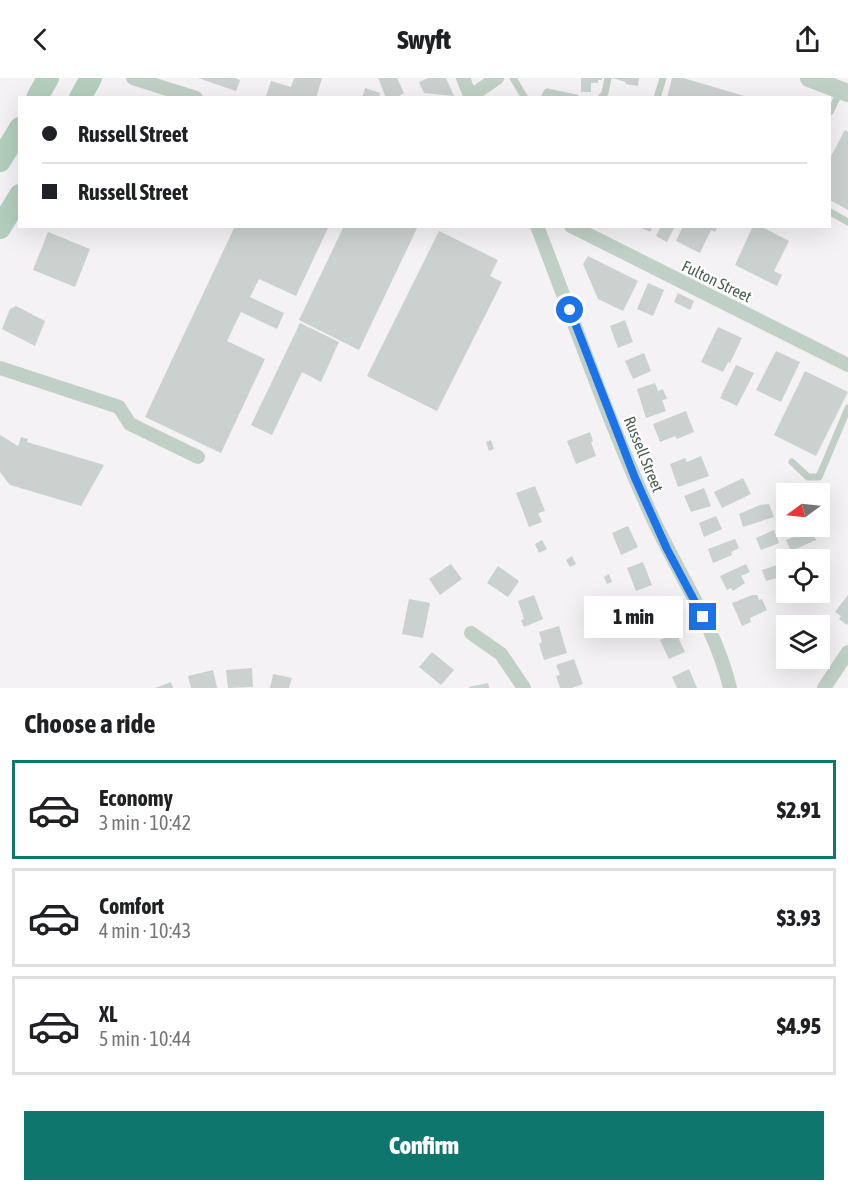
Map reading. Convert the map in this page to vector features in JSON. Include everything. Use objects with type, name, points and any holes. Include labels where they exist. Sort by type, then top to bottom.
[{"type":"main road","points":[[38,96],[48,78]]},
{"type":"main road","points":[[81,96],[91,78]]},
{"type":"main road","points":[[0,161],[18,131]]},
{"type":"main road","points":[[0,228],[18,198]]},
{"type":"street","points":[[133,78],[190,96]]},
{"type":"street","points":[[463,78],[471,96]]},
{"type":"street","points":[[472,96],[497,78]]},
{"type":"street","points":[[809,78],[844,91]]},
{"type":"street","name":"Russell Street","points":[[538,228],[635,478],[667,549],[717,648],[732,686]]},
{"type":"street","name":"Fulton Street","points":[[575,228],[848,364]]},
{"type":"street","points":[[0,368],[120,407],[129,424],[198,457]]},
{"type":"street","points":[[471,633],[501,654],[524,688]]},
{"type":"street","points":[[824,688],[848,652]]},
{"type":"lane","points":[[513,78],[524,96]]},
{"type":"lane","points":[[603,96],[608,78]]},
{"type":"lane","points":[[658,96],[663,78]]},
{"type":"lane","points":[[831,110],[844,91]]},
{"type":"lane","points":[[831,213],[848,222]]},
{"type":"lane","points":[[792,462],[808,477],[819,477],[848,408]]},
{"type":"building","points":[[198,78],[235,78],[240,80],[236,91]]},
{"type":"building","points":[[294,78],[322,78],[317,96],[266,96],[271,81],[291,87]]},
{"type":"building","points":[[378,78],[397,78],[404,93],[399,96],[385,96]]},
{"type":"building","points":[[428,78],[446,78],[454,96],[424,93],[419,82]]},
{"type":"building","points":[[581,78],[602,78],[602,80],[598,80],[598,83],[591,83],[591,92],[581,92]]},
{"type":"building","points":[[612,78],[639,78],[638,86],[625,84],[626,82]]},
{"type":"building","points":[[672,78],[683,78],[744,96],[668,96]]},
{"type":"building","points":[[365,88],[380,93],[379,96],[363,96]]},
{"type":"building","points":[[845,130],[848,132],[848,210],[831,201],[831,156]]},
{"type":"building","points":[[234,228],[328,228],[296,296],[259,279],[250,297],[284,313],[277,329],[241,312],[227,341],[265,359],[221,453],[145,417]]},
{"type":"building","points":[[343,228],[417,228],[359,350],[299,320]]},
{"type":"building","points":[[660,228],[674,228],[667,242],[656,236]]},
{"type":"building","points":[[682,228],[717,228],[715,232],[711,230],[700,253],[676,241]]},
{"type":"building","points":[[752,228],[764,228],[789,241],[774,271],[782,275],[777,286],[735,265]]},
{"type":"building","points":[[439,231],[498,260],[490,276],[502,282],[437,411],[367,376]]},
{"type":"building","points":[[48,232],[90,249],[75,287],[33,270]]},
{"type":"building","points":[[588,256],[638,281],[623,311],[598,299],[583,264]]},
{"type":"building","points":[[648,283],[664,290],[653,316],[637,309]]},
{"type":"building","points":[[678,293],[694,301],[690,310],[674,302]]},
{"type":"building","points":[[16,306],[45,321],[35,346],[2,329],[10,309]]},
{"type":"building","points":[[625,320],[633,342],[618,348],[610,326]]},
{"type":"building","points":[[300,323],[339,342],[321,382],[302,372],[272,435],[251,425]]},
{"type":"building","points":[[718,327],[742,338],[723,372],[701,362]]},
{"type":"building","points":[[776,351],[800,362],[781,402],[756,390]]},
{"type":"building","points":[[644,353],[651,371],[633,379],[625,361]]},
{"type":"building","points":[[736,365],[754,373],[737,406],[720,398]]},
{"type":"building","points":[[805,371],[848,392],[816,456],[774,435]]},
{"type":"building","points":[[655,383],[658,391],[663,389],[667,399],[662,400],[666,411],[646,418],[637,389]]},
{"type":"building","points":[[686,411],[694,432],[677,439],[675,436],[660,442],[653,424]]},
{"type":"building","points":[[590,432],[596,456],[576,464],[567,441]]},
{"type":"building","points":[[0,435],[18,446],[21,437],[28,439],[27,442],[104,465],[81,506],[10,485],[0,472]]},
{"type":"building","points":[[491,440],[494,449],[489,451],[486,442]]},
{"type":"building","points":[[701,456],[709,476],[678,487],[670,464],[685,458],[687,462]]},
{"type":"building","points":[[743,478],[751,494],[722,508],[714,492]]},
{"type":"building","points":[[535,486],[545,511],[538,513],[542,522],[529,527],[516,493]]},
{"type":"building","points":[[704,488],[711,506],[691,512],[684,496]]},
{"type":"building","points":[[769,504],[774,517],[743,527],[739,514],[760,505]]},
{"type":"building","points":[[716,516],[722,529],[704,537],[699,523]]},
{"type":"building","points":[[628,526],[638,547],[621,555],[612,533]]},
{"type":"building","points":[[774,530],[779,543],[761,550],[756,538]]},
{"type":"building","points":[[794,537],[815,537],[816,540],[790,549],[786,540]]},
{"type":"building","points":[[735,539],[739,548],[731,552],[732,555],[713,563],[708,549]]},
{"type":"building","points":[[542,540],[547,549],[539,553],[535,544]]},
{"type":"building","points":[[572,556],[576,564],[570,567],[566,560]]},
{"type":"building","points":[[643,562],[652,585],[636,591],[627,568]]},
{"type":"building","points":[[451,564],[462,579],[440,595],[429,579]]},
{"type":"building","points":[[746,564],[750,572],[741,576],[745,583],[733,591],[731,588],[727,590],[720,576]]},
{"type":"building","points":[[776,565],[776,578],[766,581],[762,570]]},
{"type":"building","points":[[498,566],[519,581],[508,597],[487,583]]},
{"type":"building","points":[[609,574],[612,582],[607,584],[604,577]]},
{"type":"building","points":[[534,595],[543,619],[524,627],[518,601]]},
{"type":"building","points":[[757,595],[759,600],[762,599],[767,610],[750,618],[751,622],[742,626],[732,603]]},
{"type":"building","points":[[848,595],[847,625],[839,619],[841,616],[835,612]]},
{"type":"building","points":[[660,598],[668,619],[652,626],[650,621],[642,624],[638,612],[645,610],[642,605]]},
{"type":"building","points":[[409,599],[430,603],[423,638],[402,634]]},
{"type":"building","points":[[559,626],[567,653],[544,660],[539,644],[542,642],[539,632]]},
{"type":"building","points":[[676,633],[685,652],[669,659],[660,640]]},
{"type":"building","points":[[432,652],[454,670],[441,685],[419,667]]},
{"type":"building","points":[[574,659],[583,684],[572,688],[560,688],[556,676],[560,675],[556,665]]},
{"type":"building","points":[[252,668],[253,687],[228,688],[226,670]]},
{"type":"building","points":[[689,669],[697,688],[677,688],[672,677]]},
{"type":"building","points":[[213,670],[217,688],[191,688],[188,676]]},
{"type":"building","points":[[273,674],[292,678],[289,688],[270,688]]},
{"type":"building","points":[[171,682],[173,688],[155,688]]},
{"type":"building","points":[[488,683],[489,688],[469,688],[469,687]]},
{"type":"route","points":[[570,310],[635,478],[667,549],[703,617]]}]
